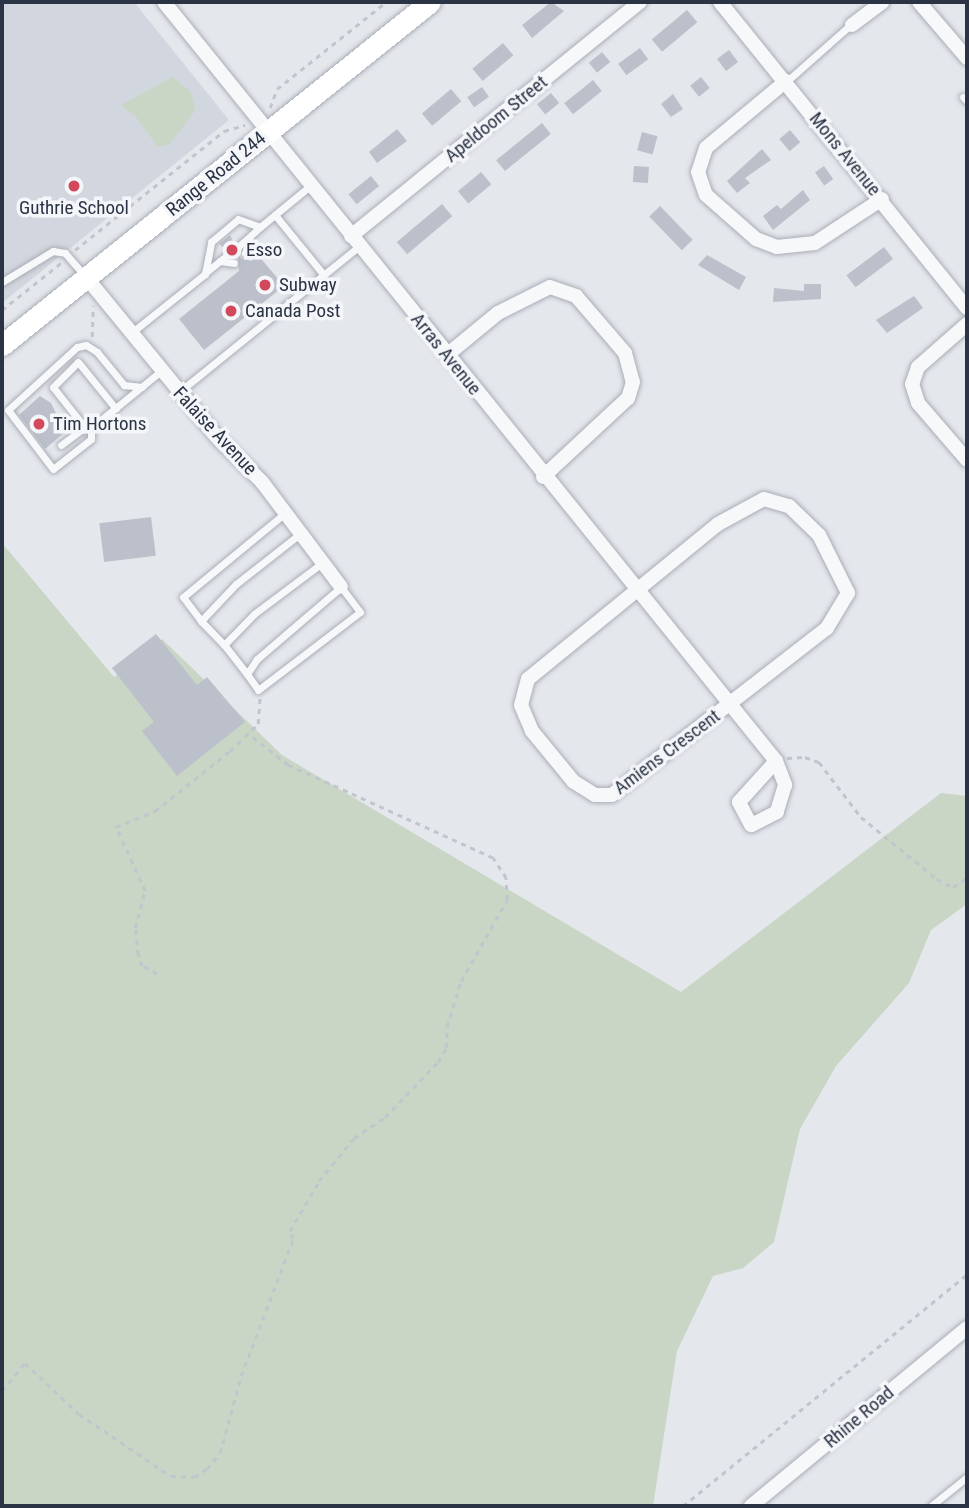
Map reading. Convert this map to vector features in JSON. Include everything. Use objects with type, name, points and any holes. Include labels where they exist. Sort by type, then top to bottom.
[{"type":"street","name":"Arras Avenue","points":[[164,2],[543,477],[732,703],[776,761]]},
{"type":"street","name":"Range Road 244","points":[[2,345],[86,277],[262,126],[430,2]]},
{"type":"street","name":"Apeldoom Street","points":[[355,241],[640,2]]},
{"type":"street","name":"Mons Avenue","points":[[720,2],[967,308]]},
{"type":"street","points":[[919,2],[967,58]]},
{"type":"street","points":[[850,27],[877,3]]},
{"type":"street","points":[[786,81],[706,148],[698,172],[706,195],[756,239],[777,247],[815,243],[882,200]]},
{"type":"street","name":"Falaise Avenue","points":[[86,277],[161,372],[285,513],[341,587]]},
{"type":"street","points":[[447,355],[498,313],[550,287],[576,296],[625,353],[633,382],[628,398],[543,477]]},
{"type":"street","points":[[967,324],[918,367],[912,384],[918,403],[967,460]]},
{"type":"street","name":"Amiens Crescent","points":[[764,499],[789,506],[819,535],[848,593],[827,628],[732,703],[612,795],[595,795],[573,781],[540,741],[521,705],[528,679],[718,524],[764,499]]},
{"type":"street","name":"Rhine Road","points":[[751,1506],[967,1328]]},
{"type":"lane","points":[[786,81],[850,27]]},
{"type":"lane","points":[[239,246],[310,187]]},
{"type":"lane","points":[[275,215],[324,275]]},
{"type":"lane","points":[[205,274],[211,242],[238,219],[260,227]]},
{"type":"lane","points":[[245,253],[251,236]]},
{"type":"lane","points":[[178,392],[324,275],[355,241]]},
{"type":"lane","points":[[2,284],[45,253],[59,251],[68,256],[86,277]]},
{"type":"lane","points":[[131,334],[227,255]]},
{"type":"lane","points":[[220,261],[234,263]]},
{"type":"lane","points":[[116,408],[78,362],[53,387],[88,429],[91,439],[53,469],[8,410],[77,347],[89,347],[124,386],[142,387]]},
{"type":"lane","points":[[61,445],[88,429],[161,372]]},
{"type":"lane","points":[[247,674],[257,659],[341,587],[359,612],[258,690],[183,597],[285,513]]},
{"type":"lane","points":[[201,621],[236,584],[301,533]]},
{"type":"lane","points":[[222,550],[229,559]]},
{"type":"lane","points":[[224,645],[254,614],[322,563]]},
{"type":"lane","points":[[931,1506],[967,1476]]},
{"type":"path","points":[[2,310],[224,131],[262,126],[277,89],[386,2]]},
{"type":"path","points":[[89,347],[94,331],[91,308],[103,299]]},
{"type":"path","points":[[157,974],[142,966],[138,955],[135,928],[145,891],[116,827],[155,811],[248,734],[258,724],[262,709],[258,690]]},
{"type":"path","points":[[2,1391],[25,1363],[79,1414],[171,1476],[194,1478],[207,1469],[220,1453],[227,1433],[241,1376],[293,1239],[290,1231],[320,1181],[354,1138],[385,1116],[438,1062],[446,1048],[461,981],[507,900],[506,878],[493,858],[288,765],[248,734]]},
{"type":"path","points":[[776,761],[795,756],[819,762],[861,817],[937,879],[953,887],[967,878]]},
{"type":"path","points":[[682,1506],[967,1274]]},
{"type":"shaded area","name":"Guthrie School","points":[[2,2],[134,2],[229,120],[2,303]]},
{"type":"green space","points":[[173,77],[191,92],[195,111],[170,144],[158,147],[136,117],[121,105]]},
{"type":"green space","points":[[2,543],[114,677],[162,639],[282,755],[681,992],[941,793],[967,796],[967,904],[931,930],[909,983],[836,1066],[800,1129],[774,1242],[743,1268],[713,1276],[677,1351],[653,1506],[2,1506]]},
{"type":"building","points":[[551,2],[564,11],[532,38],[522,25]]},
{"type":"building","points":[[687,10],[697,22],[662,52],[652,40]]},
{"type":"building","points":[[503,43],[513,55],[483,81],[472,69]]},
{"type":"building","points":[[640,48],[648,59],[626,75],[618,64]]},
{"type":"building","points":[[729,50],[738,62],[726,71],[717,59]]},
{"type":"building","points":[[602,52],[610,62],[597,73],[589,63]]},
{"type":"building","points":[[701,77],[710,88],[699,97],[690,86]]},
{"type":"building","points":[[593,80],[602,91],[573,114],[564,103]]},
{"type":"building","points":[[482,87],[489,97],[474,107],[467,97]]},
{"type":"building","points":[[451,89],[461,101],[432,126],[422,113]]},
{"type":"building","points":[[551,93],[559,103],[545,114],[537,104]]},
{"type":"building","points":[[673,94],[683,109],[671,117],[661,104]]},
{"type":"building","points":[[542,123],[551,134],[505,171],[496,160]]},
{"type":"building","points":[[397,129],[407,141],[377,163],[369,152]]},
{"type":"building","points":[[790,130],[800,142],[790,151],[779,139]]},
{"type":"building","points":[[642,132],[657,136],[653,154],[637,150]]},
{"type":"building","points":[[762,149],[771,160],[745,178],[750,183],[737,193],[727,181]]},
{"type":"building","points":[[634,166],[649,167],[648,183],[633,182]]},
{"type":"building","points":[[824,166],[833,179],[824,185],[815,172]]},
{"type":"building","points":[[481,172],[491,184],[468,204],[458,191]]},
{"type":"building","points":[[371,176],[379,186],[357,204],[348,194]]},
{"type":"building","points":[[803,190],[810,200],[773,230],[763,216],[777,205],[781,209]]},
{"type":"building","points":[[442,204],[452,216],[407,254],[397,242]]},
{"type":"building","points":[[660,206],[693,240],[682,250],[649,216]]},
{"type":"building","points":[[230,235],[241,258],[251,261],[258,255],[284,286],[204,350],[179,319],[239,271],[238,259],[219,244]]},
{"type":"building","points":[[884,247],[893,259],[855,287],[846,275]]},
{"type":"building","points":[[707,255],[746,277],[739,290],[698,265]]},
{"type":"building","points":[[804,284],[821,284],[821,299],[773,302],[774,288],[804,291]]},
{"type":"building","points":[[914,296],[923,308],[887,333],[876,320]]},
{"type":"building","name":"Tim Hortons","points":[[40,396],[51,403],[65,432],[45,449],[19,415]]},
{"type":"building","points":[[151,517],[156,556],[104,562],[99,523]]},
{"type":"building","points":[[156,634],[197,685],[207,677],[245,722],[177,776],[142,731],[154,722],[112,668]]},
{"type":"place","name":"Guthrie School","points":[[74,186]]},
{"type":"place","name":"Esso","points":[[232,250]]},
{"type":"place","name":"Subway","points":[[265,285]]},
{"type":"place","name":"Canada Post","points":[[231,311]]},
{"type":"place","name":"Tim Hortons","points":[[39,424]]}]
